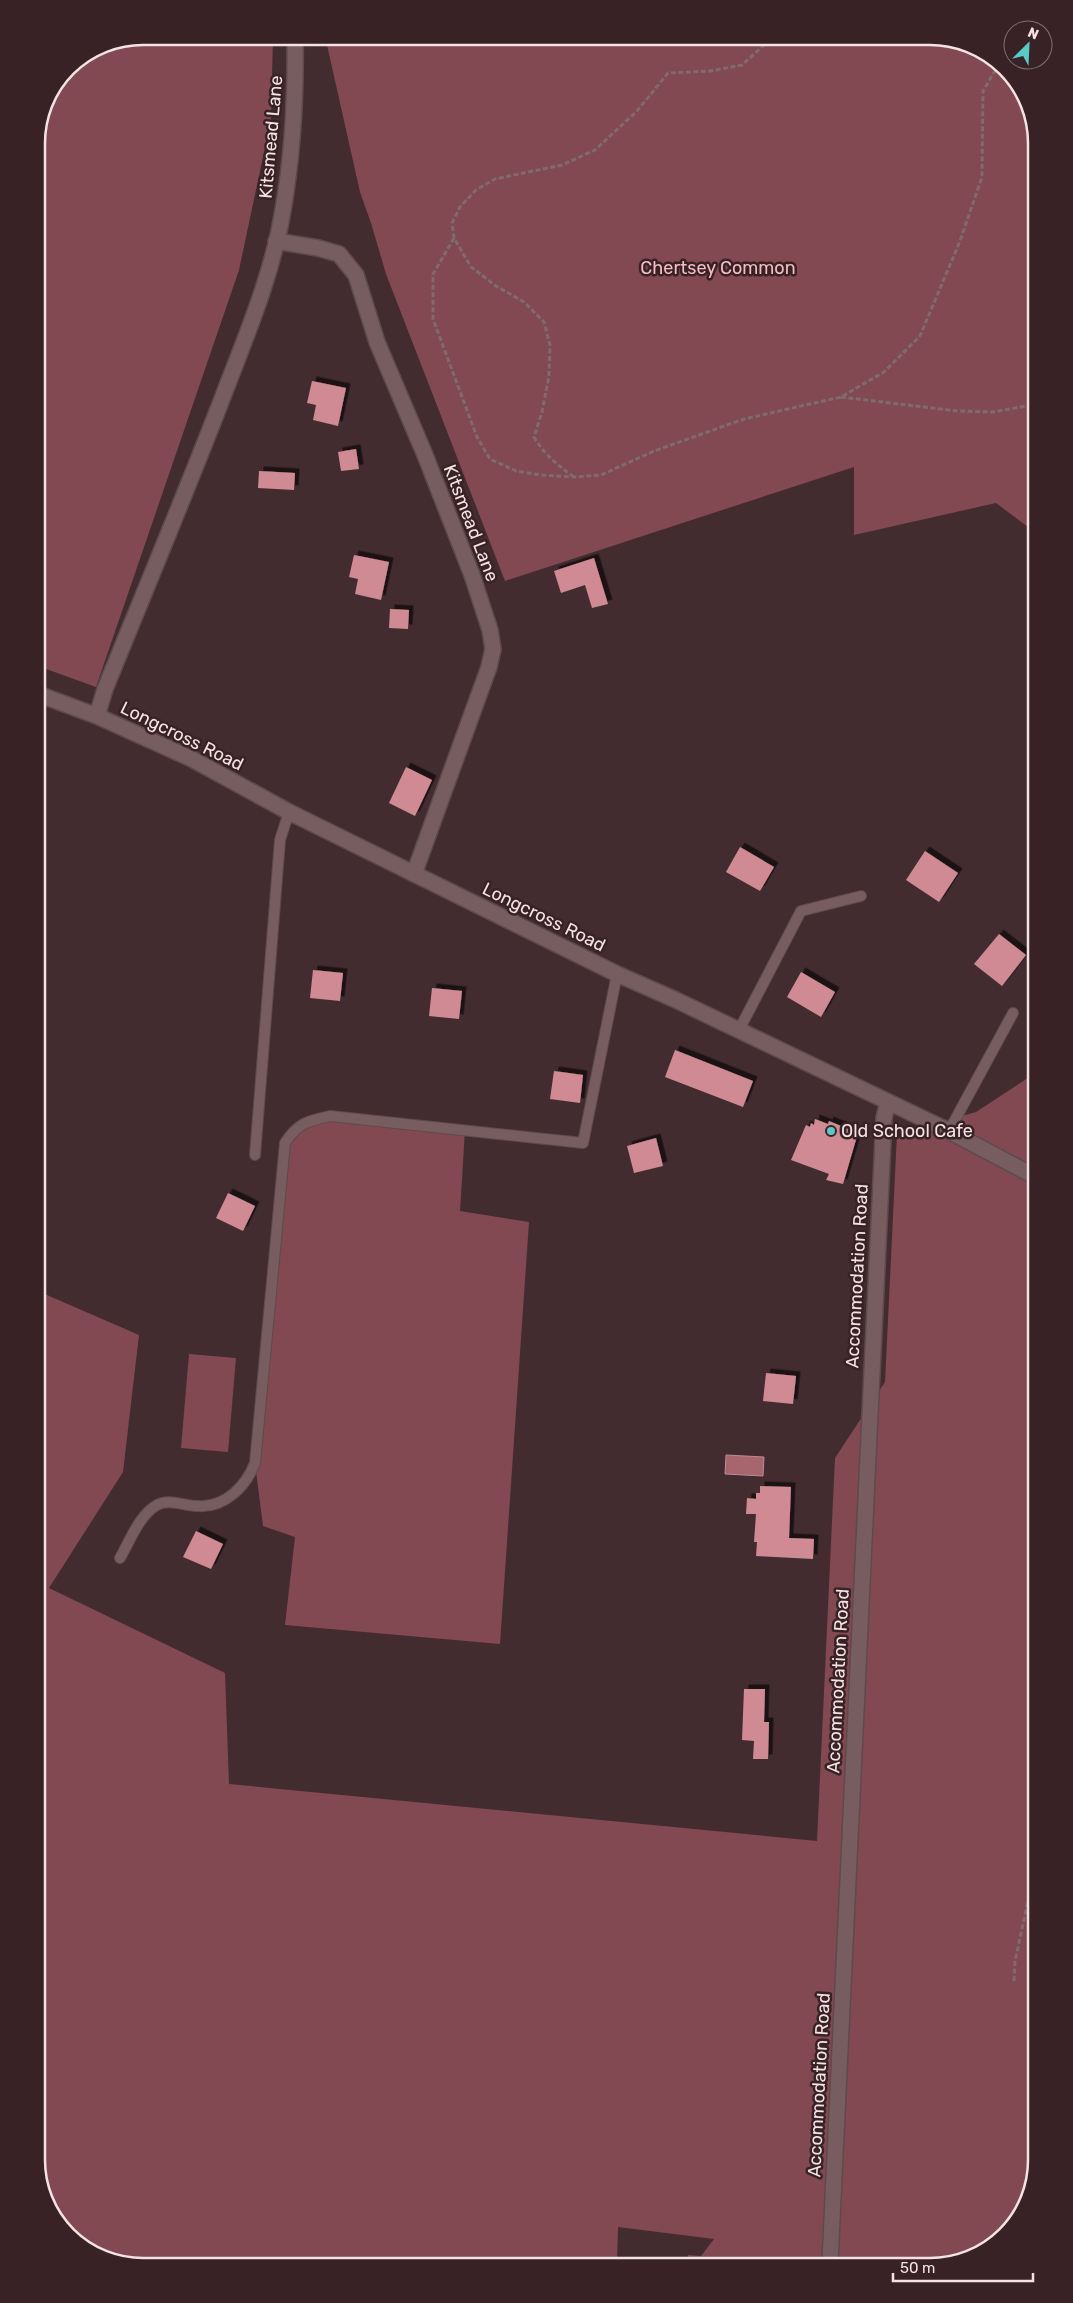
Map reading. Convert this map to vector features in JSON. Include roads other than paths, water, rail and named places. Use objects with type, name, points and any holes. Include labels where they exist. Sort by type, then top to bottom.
[{"type":"street","name":"Kitsmead Lane","points":[[97,716],[105,689],[248,332],[270,268],[283,210],[293,128],[295,45]]},
{"type":"street","name":"Kitsmead Lane","points":[[276,240],[339,254],[356,275],[377,342],[472,575],[490,630],[493,649],[490,667],[414,874]]},
{"type":"street","name":"Longcross Road","points":[[45,697],[97,716],[192,760],[289,812],[414,874],[618,974],[949,1131],[1028,1173]]},
{"type":"street","name":"Accommodation Road","points":[[830,2258],[883,1128],[888,1102]]},
{"type":"lane","points":[[256,1155],[280,840],[289,812]]},
{"type":"lane","points":[[739,1030],[801,911],[861,896]]},
{"type":"lane","points":[[120,1558],[146,1513],[158,1504],[168,1502],[200,1507],[224,1500],[248,1479],[255,1463],[285,1143],[294,1129],[309,1120],[330,1116],[584,1142],[618,974]]},
{"type":"lane","points":[[949,1131],[1013,1013]]},
{"type":"place","name":"Old School Cafe","points":[[831,1131]]},
{"type":"park label","name":"Chertsey Common","points":[[718,268]]}]
